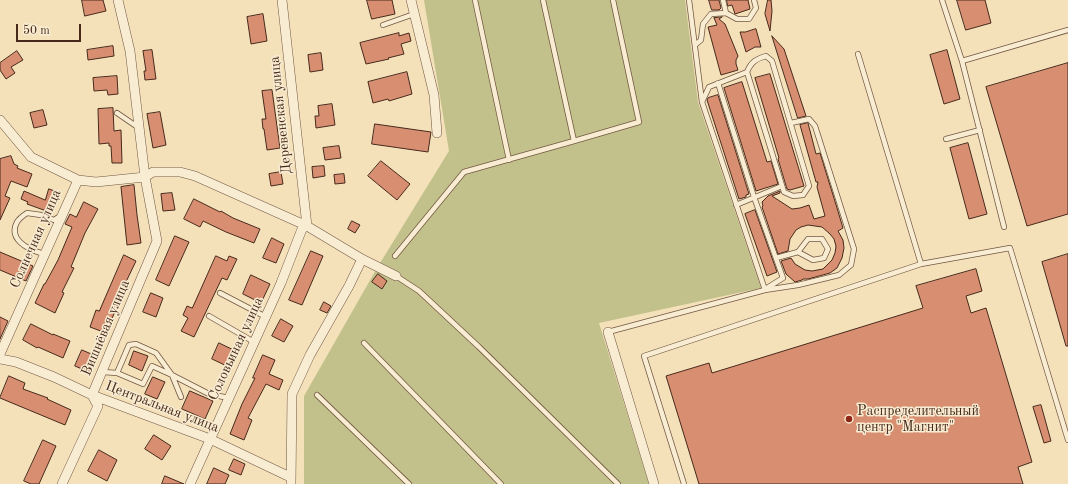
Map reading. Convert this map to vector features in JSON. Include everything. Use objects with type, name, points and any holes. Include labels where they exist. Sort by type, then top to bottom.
[{"type":"street","points":[[118,0],[130,51],[145,177]]},
{"type":"street","name":"Деревенская улица","points":[[282,0],[307,226]]},
{"type":"street","points":[[411,0],[434,96],[437,133]]},
{"type":"street","points":[[0,120],[32,157],[78,180],[96,182],[145,177],[153,172],[180,172],[195,176],[307,226],[362,259],[396,276]]},
{"type":"street","name":"Вишнёвая улица","points":[[62,484],[98,406],[92,395],[157,241],[145,177]]},
{"type":"street","name":"Солнечная улица","points":[[0,354],[78,180]]},
{"type":"street","name":"Соловьиная улица","points":[[190,484],[266,317],[302,229],[307,226]]},
{"type":"street","points":[[290,480],[292,394],[310,355],[349,286],[362,259]]},
{"type":"street","points":[[608,332],[654,484]]},
{"type":"street","name":"Центральная улица","points":[[0,359],[16,362],[54,377],[92,395],[210,439],[290,480]]},
{"type":"lane","points":[[475,0],[509,160]]},
{"type":"lane","points":[[543,0],[574,141]]},
{"type":"lane","points":[[394,256],[464,172],[639,122],[613,0]]},
{"type":"lane","points":[[689,0],[702,102],[765,290]]},
{"type":"lane","points":[[723,0],[726,13]]},
{"type":"lane","points":[[695,45],[701,40],[703,24],[711,14],[726,13],[737,20],[749,19],[756,8],[754,0]]},
{"type":"lane","points":[[942,0],[962,61],[1004,227]]},
{"type":"lane","points":[[383,26],[414,14]]},
{"type":"lane","points":[[962,61],[1068,30]]},
{"type":"lane","points":[[858,54],[921,264]]},
{"type":"lane","points":[[702,102],[709,87],[747,72],[751,64],[757,59],[766,56],[772,61],[809,186],[803,195],[793,196],[784,192],[747,72]]},
{"type":"lane","points":[[718,83],[754,197],[783,278],[765,290]]},
{"type":"lane","points":[[117,113],[139,128]]},
{"type":"lane","points":[[608,332],[765,290],[798,285],[839,275],[852,266],[854,249],[815,126],[809,119],[791,123]]},
{"type":"lane","points":[[946,139],[980,130]]},
{"type":"lane","points":[[736,205],[782,186]]},
{"type":"lane","points":[[43,258],[41,253],[19,243],[15,233],[18,222],[27,213],[54,220],[63,214]]},
{"type":"lane","points":[[776,258],[798,252],[808,239],[822,239],[828,249],[824,258],[813,260],[798,252]]},
{"type":"lane","points":[[684,484],[644,356],[921,264],[1010,248],[1068,440]]},
{"type":"lane","points":[[396,276],[419,291],[479,347],[618,484]]},
{"type":"lane","points":[[220,293],[266,317]]},
{"type":"lane","points":[[209,316],[254,342]]},
{"type":"lane","points":[[364,343],[501,484]]},
{"type":"lane","points":[[116,373],[129,345],[136,344],[156,353],[172,375],[181,398]]},
{"type":"lane","points":[[103,372],[116,373],[143,384],[152,366],[208,394],[228,398]]},
{"type":"lane","points":[[317,395],[409,484]]},
{"type":"shaded area","points":[[424,0],[685,0],[698,102],[761,288],[599,323],[649,484],[304,484],[304,396],[377,268],[449,151]]},
{"type":"building","points":[[82,0],[103,0],[106,11],[85,16]]},
{"type":"building","points":[[367,0],[392,0],[395,14],[372,19]]},
{"type":"building","points":[[709,0],[719,0],[721,8],[719,10],[712,10]]},
{"type":"building","points":[[727,0],[748,0],[750,9],[735,14],[732,5],[728,6]]},
{"type":"building","points":[[768,0],[771,0],[772,11],[770,31],[765,14]]},
{"type":"building","points":[[957,0],[985,0],[991,23],[966,30]]},
{"type":"building","points":[[263,14],[267,41],[251,44],[247,17]]},
{"type":"building","points":[[722,17],[719,19],[725,24],[738,56],[736,64],[738,70],[721,75],[708,27],[717,25],[714,18]]},
{"type":"building","points":[[756,29],[761,47],[755,47],[746,52],[740,32]]},
{"type":"building","points":[[399,33],[399,36],[409,33],[411,41],[401,44],[404,54],[366,64],[360,43]]},
{"type":"building","points":[[772,36],[784,49],[806,116],[798,118]]},
{"type":"building","points":[[113,46],[114,56],[88,60],[87,50]]},
{"type":"building","points":[[152,50],[156,79],[145,80],[144,71],[146,71],[143,51]]},
{"type":"building","points":[[947,50],[960,99],[944,104],[930,55]]},
{"type":"building","points":[[17,51],[23,60],[11,67],[15,73],[6,79],[0,70],[0,63]]},
{"type":"building","points":[[321,53],[323,70],[310,72],[308,55]]},
{"type":"building","points":[[1068,63],[1068,214],[1027,226],[986,87]]},
{"type":"building","points":[[407,72],[412,94],[389,101],[388,99],[373,103],[368,82]]},
{"type":"building","points":[[770,74],[804,186],[790,190],[787,189],[755,78]]},
{"type":"building","points":[[117,76],[118,94],[108,95],[107,90],[94,91],[93,78]]},
{"type":"building","points":[[742,82],[767,162],[771,161],[778,184],[756,191],[724,88]]},
{"type":"building","points":[[272,90],[280,148],[267,150],[262,119],[266,119],[262,91]]},
{"type":"building","points":[[718,95],[749,194],[746,195],[746,197],[739,199],[707,100],[708,98]]},
{"type":"building","points":[[332,104],[335,125],[316,128],[315,116],[319,116],[318,106]]},
{"type":"building","points":[[113,108],[114,131],[121,130],[122,163],[112,163],[111,146],[109,146],[109,143],[99,144],[98,109]]},
{"type":"building","points":[[43,110],[47,125],[34,128],[30,113]]},
{"type":"building","points":[[160,112],[166,145],[153,148],[147,114]]},
{"type":"building","points":[[808,123],[816,154],[820,153],[843,228],[838,231],[843,240],[844,248],[842,258],[837,268],[830,273],[795,282],[786,274],[781,261],[791,258],[795,264],[805,270],[812,271],[823,269],[832,260],[835,253],[836,246],[834,239],[822,227],[808,225],[796,230],[790,239],[788,251],[778,254],[762,207],[762,202],[768,196],[780,191],[780,193],[772,196],[792,209],[809,205],[814,219],[825,216],[817,187],[818,182],[816,182],[800,125]]},
{"type":"building","points":[[375,124],[431,132],[428,152],[372,144]]},
{"type":"building","points":[[968,143],[987,214],[969,219],[950,148]]},
{"type":"building","points":[[339,146],[341,158],[325,160],[323,148]]},
{"type":"building","points":[[11,156],[14,164],[18,166],[17,168],[32,174],[27,187],[11,181],[5,196],[10,198],[0,220],[0,159]]},
{"type":"building","points":[[381,161],[410,184],[397,200],[368,176]]},
{"type":"building","points":[[324,166],[325,176],[313,178],[312,167]]},
{"type":"building","points":[[281,172],[283,184],[271,186],[269,174]]},
{"type":"building","points":[[344,174],[345,183],[335,184],[334,175]]},
{"type":"building","points":[[134,185],[141,243],[127,245],[121,187]]},
{"type":"building","points":[[49,189],[60,193],[52,213],[27,204],[28,202],[21,199],[24,191],[45,200]]},
{"type":"building","points":[[172,193],[175,210],[163,211],[161,194]]},
{"type":"building","points":[[194,199],[260,229],[254,243],[203,221],[200,227],[184,219]]},
{"type":"building","points":[[84,202],[98,209],[85,233],[71,267],[74,268],[62,292],[64,293],[55,313],[35,303],[58,260],[72,227],[65,224],[70,214],[76,217]]},
{"type":"building","points":[[755,210],[777,272],[767,276],[745,214]]},
{"type":"building","points":[[352,221],[360,225],[355,233],[348,229]]},
{"type":"building","points":[[175,236],[189,242],[169,286],[156,280]]},
{"type":"building","points":[[272,238],[284,244],[276,263],[263,258]]},
{"type":"building","points":[[311,251],[323,256],[302,305],[289,300]]},
{"type":"building","points":[[0,252],[33,266],[26,281],[0,270]]},
{"type":"building","points":[[1068,254],[1068,346],[1066,346],[1042,262]]},
{"type":"building","points":[[124,255],[136,261],[125,284],[126,285],[106,333],[90,327],[96,310],[99,311]]},
{"type":"building","points":[[216,256],[227,261],[229,256],[237,259],[227,280],[222,278],[194,337],[181,331],[188,318],[183,315],[187,306],[192,308]]},
{"type":"building","name":"Распределительный центр \"Магнит\"","points":[[976,269],[982,291],[966,296],[971,313],[986,308],[1032,462],[1018,467],[1023,484],[699,484],[666,376],[709,363],[712,373],[923,308],[916,286]]},
{"type":"building","points":[[378,274],[387,281],[382,289],[372,282]]},
{"type":"building","points":[[251,275],[270,284],[261,303],[243,294]]},
{"type":"building","points":[[151,293],[163,298],[156,317],[143,312]]},
{"type":"building","points":[[324,302],[331,306],[327,313],[320,310]]},
{"type":"building","points":[[0,317],[8,321],[0,339]]},
{"type":"building","points":[[281,319],[293,326],[284,342],[272,336]]},
{"type":"building","points":[[31,324],[53,335],[70,341],[63,358],[38,347],[37,348],[23,340]]},
{"type":"building","points":[[219,343],[238,352],[231,368],[212,359]]},
{"type":"building","points":[[82,350],[96,356],[89,372],[75,366]]},
{"type":"building","points":[[134,351],[148,356],[142,371],[129,365]]},
{"type":"building","points":[[263,355],[275,360],[269,374],[283,380],[279,390],[266,384],[248,418],[252,420],[244,440],[230,434],[242,404],[255,378],[253,378]]},
{"type":"building","points":[[9,376],[25,383],[23,389],[48,398],[47,399],[71,410],[65,425],[0,398]]},
{"type":"building","points":[[153,377],[165,382],[157,399],[145,394]]},
{"type":"building","points":[[190,391],[213,401],[205,419],[182,409]]},
{"type":"building","points":[[1041,405],[1051,441],[1044,443],[1033,407]]},
{"type":"building","points":[[154,435],[171,446],[162,460],[145,449]]},
{"type":"building","points":[[43,440],[56,446],[39,484],[31,484],[24,481]]},
{"type":"building","points":[[99,450],[117,460],[107,481],[88,471]]},
{"type":"building","points":[[234,459],[245,464],[241,475],[229,470]]},
{"type":"building","points":[[214,468],[229,475],[225,484],[207,484]]},
{"type":"building","points":[[165,476],[184,484],[162,484]]},
{"type":"place","name":"Распределительный центр \"Магнит\"","points":[[849,419]]}]
